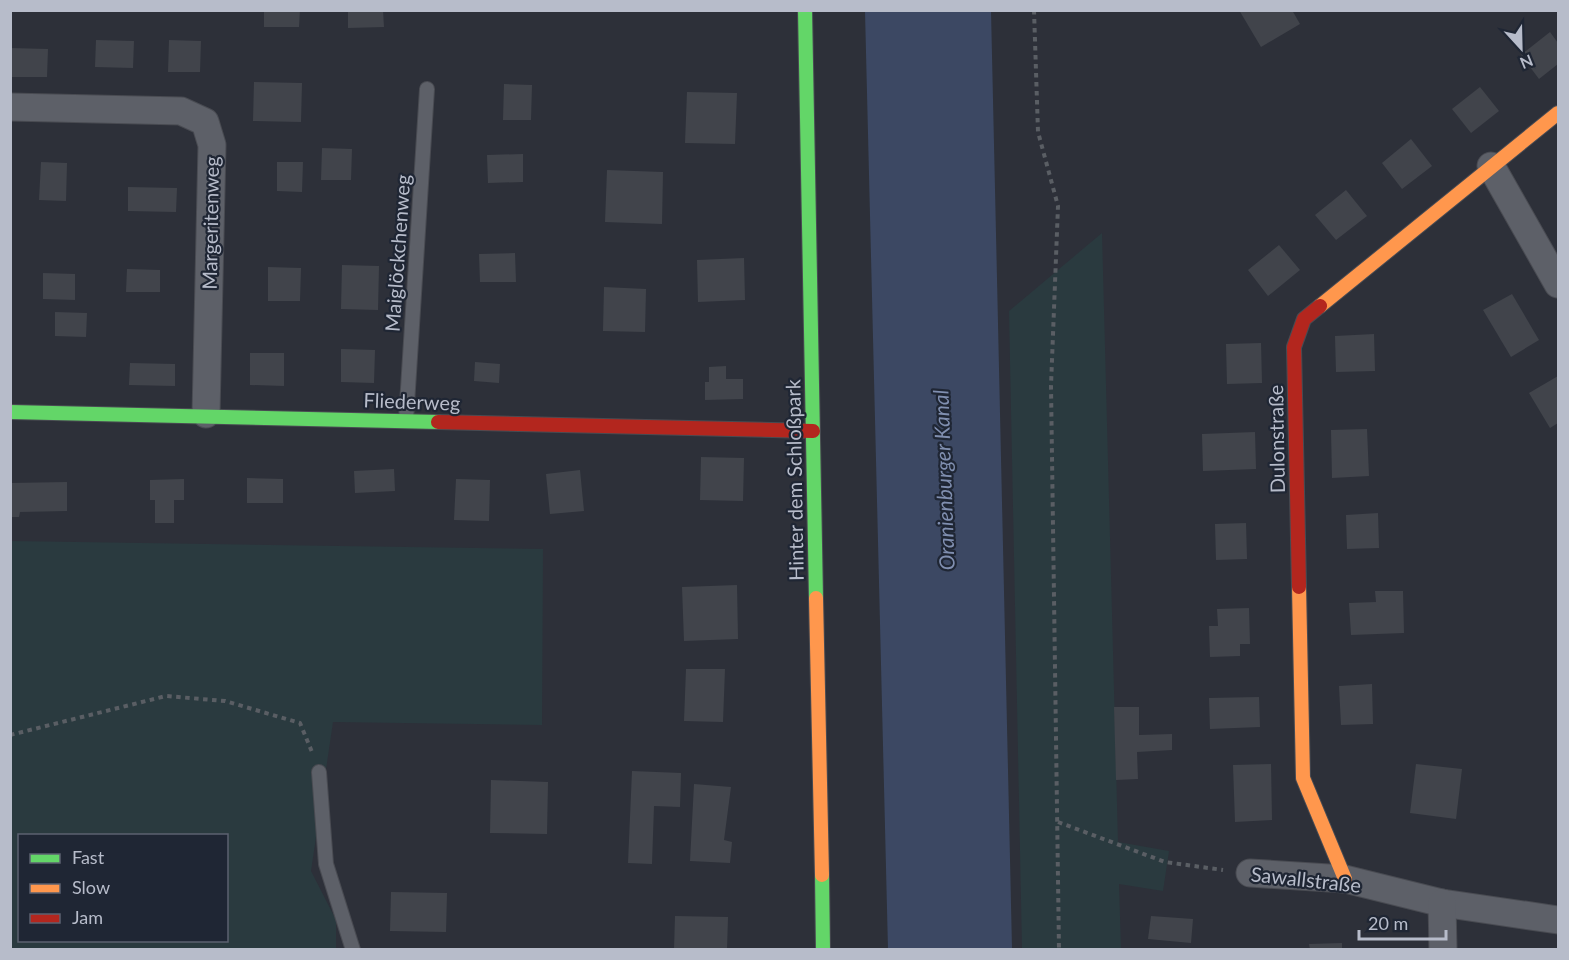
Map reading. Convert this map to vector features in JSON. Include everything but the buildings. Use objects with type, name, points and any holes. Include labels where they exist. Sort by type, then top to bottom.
[{"type":"street","name":"Hinter dem Schloßpark","points":[[805,10],[823,950]]},
{"type":"street","name":"Margeritenweg","points":[[10,107],[181,111],[205,122],[212,145],[206,414]]},
{"type":"street","name":"Dulonstraße","points":[[1345,879],[1303,778],[1294,347],[1304,319],[1558,113]]},
{"type":"street","points":[[1491,166],[1558,284]]},
{"type":"street","name":"Fliederweg","points":[[10,412],[206,414],[813,431]]},
{"type":"street","name":"Sawallstraße","points":[[1250,873],[1345,879],[1442,903],[1558,920]]},
{"type":"street","points":[[1442,903],[1443,950]]},
{"type":"lane","name":"Maiglöckchenweg","points":[[406,420],[427,89]]},
{"type":"lane","points":[[319,772],[326,864],[353,950]]},
{"type":"path","points":[[1034,10],[1038,132],[1058,206],[1051,386],[1059,950]]},
{"type":"path","points":[[10,735],[166,696],[225,701],[300,723],[319,772]]},
{"type":"path","name":"Sawallstraße","points":[[1058,822],[1165,862],[1250,873]]},
{"type":"shaded area","points":[[1102,233],[1118,842],[1169,851],[1163,891],[1119,884],[1121,949],[1022,949],[1009,311]]},
{"type":"shaded area","points":[[11,541],[543,549],[542,725],[333,722],[311,871],[336,920],[336,949],[11,950]]},
{"type":"water","name":"Oranienburger Kanal","points":[[865,11],[991,11],[1012,949],[888,949]]},
{"type":"traffic: fast","points":[[805,10],[816,598]]},
{"type":"traffic: fast","points":[[10,412],[438,422]]},
{"type":"traffic: fast","points":[[822,875],[823,950]]},
{"type":"traffic: slow","points":[[1320,306],[1558,113]]},
{"type":"traffic: slow","points":[[1299,587],[1303,778],[1345,879]]},
{"type":"traffic: slow","points":[[816,598],[822,875]]},
{"type":"traffic: jam","points":[[1299,587],[1294,347],[1304,319],[1320,306]]},
{"type":"traffic: jam","points":[[438,422],[813,431]]}]
